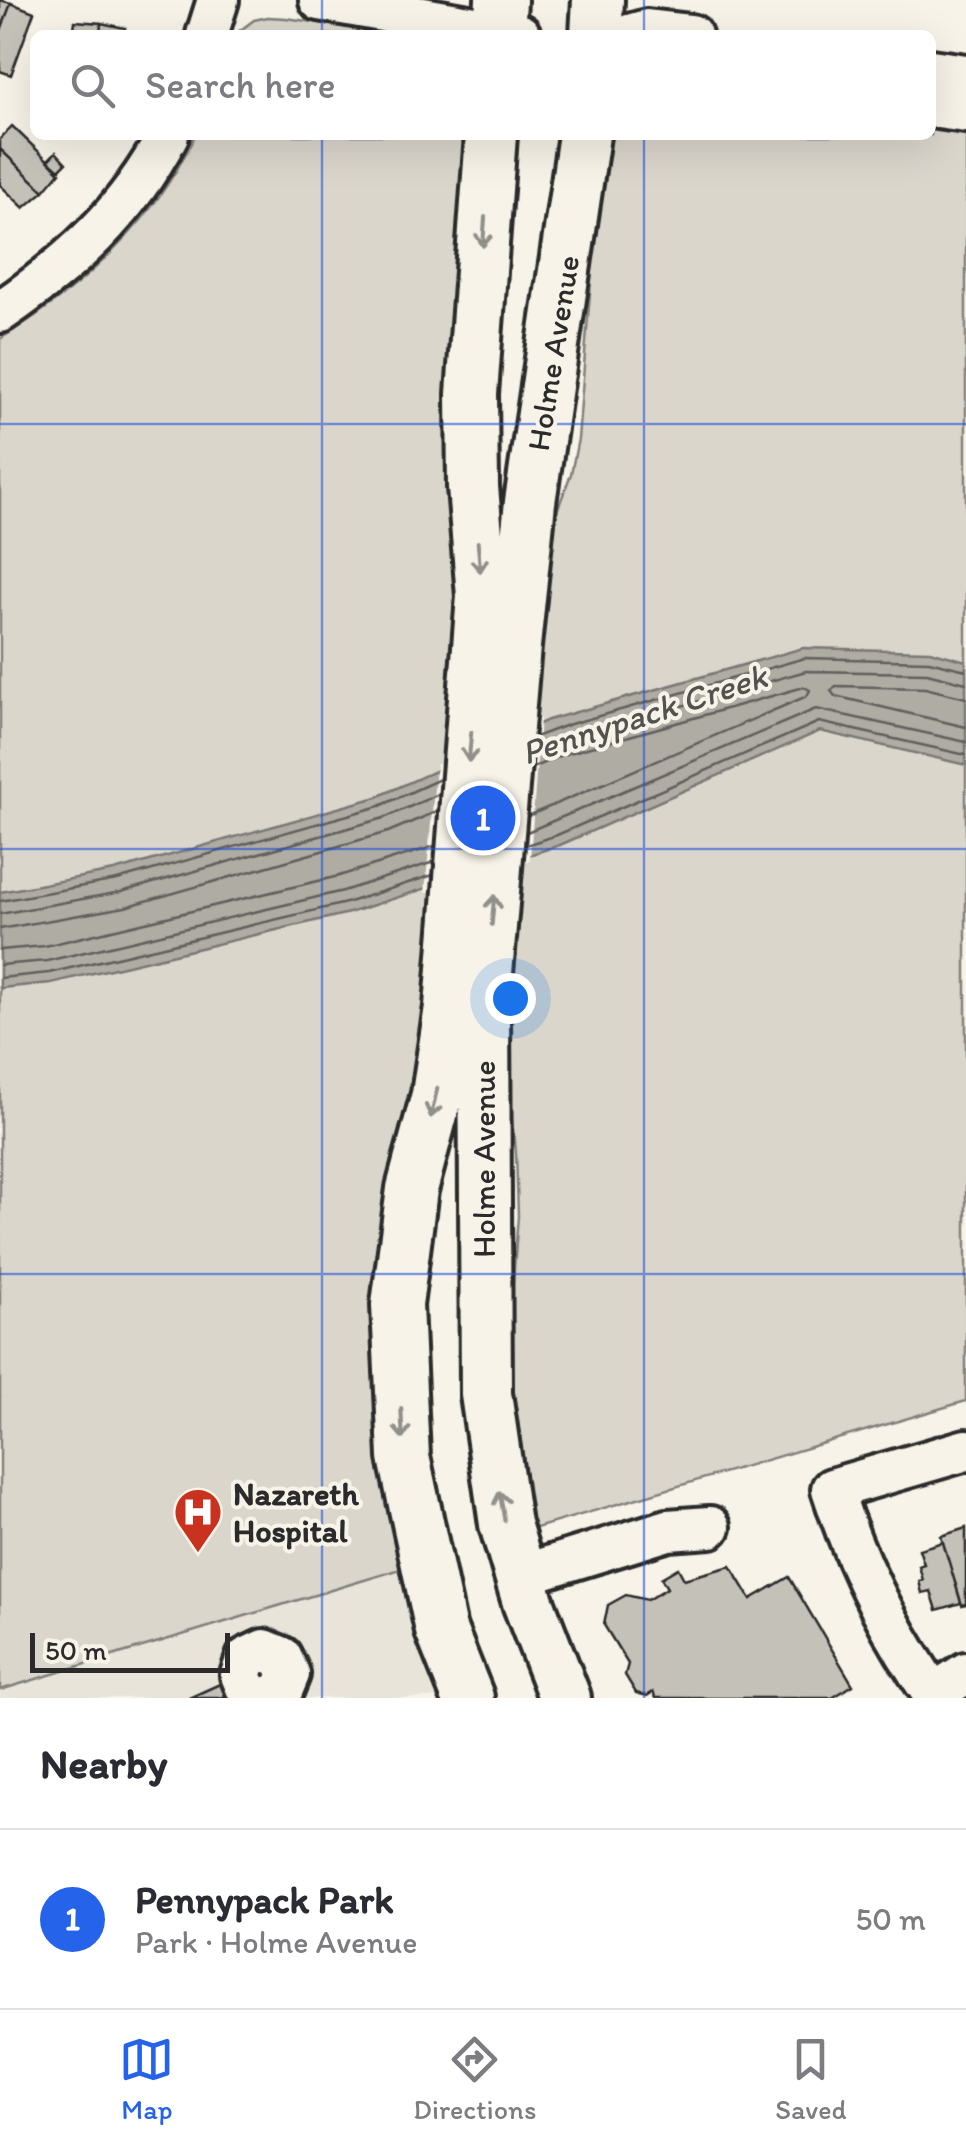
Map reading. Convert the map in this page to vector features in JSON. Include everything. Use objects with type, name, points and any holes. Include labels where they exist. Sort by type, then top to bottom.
[{"type":"main road","points":[[596,30],[598,0]]},
{"type":"main road","name":"Holme Avenue","points":[[490,140],[472,394],[473,487],[482,596],[496,648]]},
{"type":"main road","name":"Holme Avenue","points":[[566,1698],[519,1576],[506,1524],[486,1394],[467,1007],[496,648],[530,502],[583,140]]},
{"type":"main road","name":"Holme Avenue","points":[[467,1007],[437,1094],[412,1189],[397,1304],[404,1457],[441,1630],[468,1698]]},
{"type":"street","points":[[209,30],[218,0]]},
{"type":"street","points":[[320,0],[505,26]]},
{"type":"street","points":[[936,71],[966,75]]},
{"type":"street","points":[[936,108],[966,112]]},
{"type":"street","points":[[0,312],[77,256],[116,213],[165,140]]},
{"type":"street","points":[[945,1688],[878,1606],[832,1488],[966,1450]]},
{"type":"street","points":[[519,1576],[668,1530],[710,1528]]},
{"type":"shaded area","points":[[286,18],[369,30],[241,30],[254,20]]},
{"type":"shaded area","points":[[936,118],[966,122],[966,1401],[533,1529],[513,1387],[516,1152],[502,1042],[416,1072],[392,1154],[378,1246],[377,1294],[404,1568],[0,1690],[0,339],[59,299],[112,252],[159,197],[192,140],[469,140],[447,417],[461,537],[551,527],[571,474],[578,439],[603,140],[936,140]]},
{"type":"shaded area","name":"Nazareth Hospital","points":[[378,1469],[402,1588],[440,1698],[0,1698],[0,1523]]},
{"type":"water","name":"Pennypack Creek","points":[[803,648],[930,651],[966,661],[966,765],[820,731],[560,845],[349,913],[51,983],[0,988],[0,892],[114,871],[377,797],[548,720]]},
{"type":"pier","points":[[540,718],[530,860],[425,893],[436,765]]},
{"type":"building","points":[[0,0],[11,3],[0,33]]},
{"type":"building","points":[[11,3],[34,12],[11,75],[0,71],[0,33]]},
{"type":"building","points":[[75,21],[101,23],[100,30],[74,30]]},
{"type":"building","points":[[101,23],[125,28],[125,30],[100,30]]},
{"type":"building","points":[[12,126],[60,172],[44,191],[0,149],[0,139]]},
{"type":"building","points":[[0,149],[44,191],[24,208],[0,185]]},
{"type":"building","points":[[56,152],[66,163],[59,170],[48,160]]},
{"type":"building","points":[[966,1528],[966,1604],[962,1605],[941,1536]]},
{"type":"building","points":[[943,1542],[961,1603],[937,1610],[931,1591],[922,1593],[919,1566],[924,1564],[919,1549]]},
{"type":"building","points":[[731,1566],[751,1599],[789,1577],[853,1685],[832,1698],[656,1698],[653,1692],[647,1696],[636,1693],[625,1675],[628,1664],[604,1625],[608,1605],[626,1595],[647,1600],[667,1588],[661,1578],[678,1568],[684,1579]]},
{"type":"building","points":[[222,1683],[229,1698],[189,1698]]},
{"type":"place","name":"Pennypack Park","points":[[483,818]]},
{"type":"place","name":"Nazareth Hospital","points":[[198,1554]]}]
